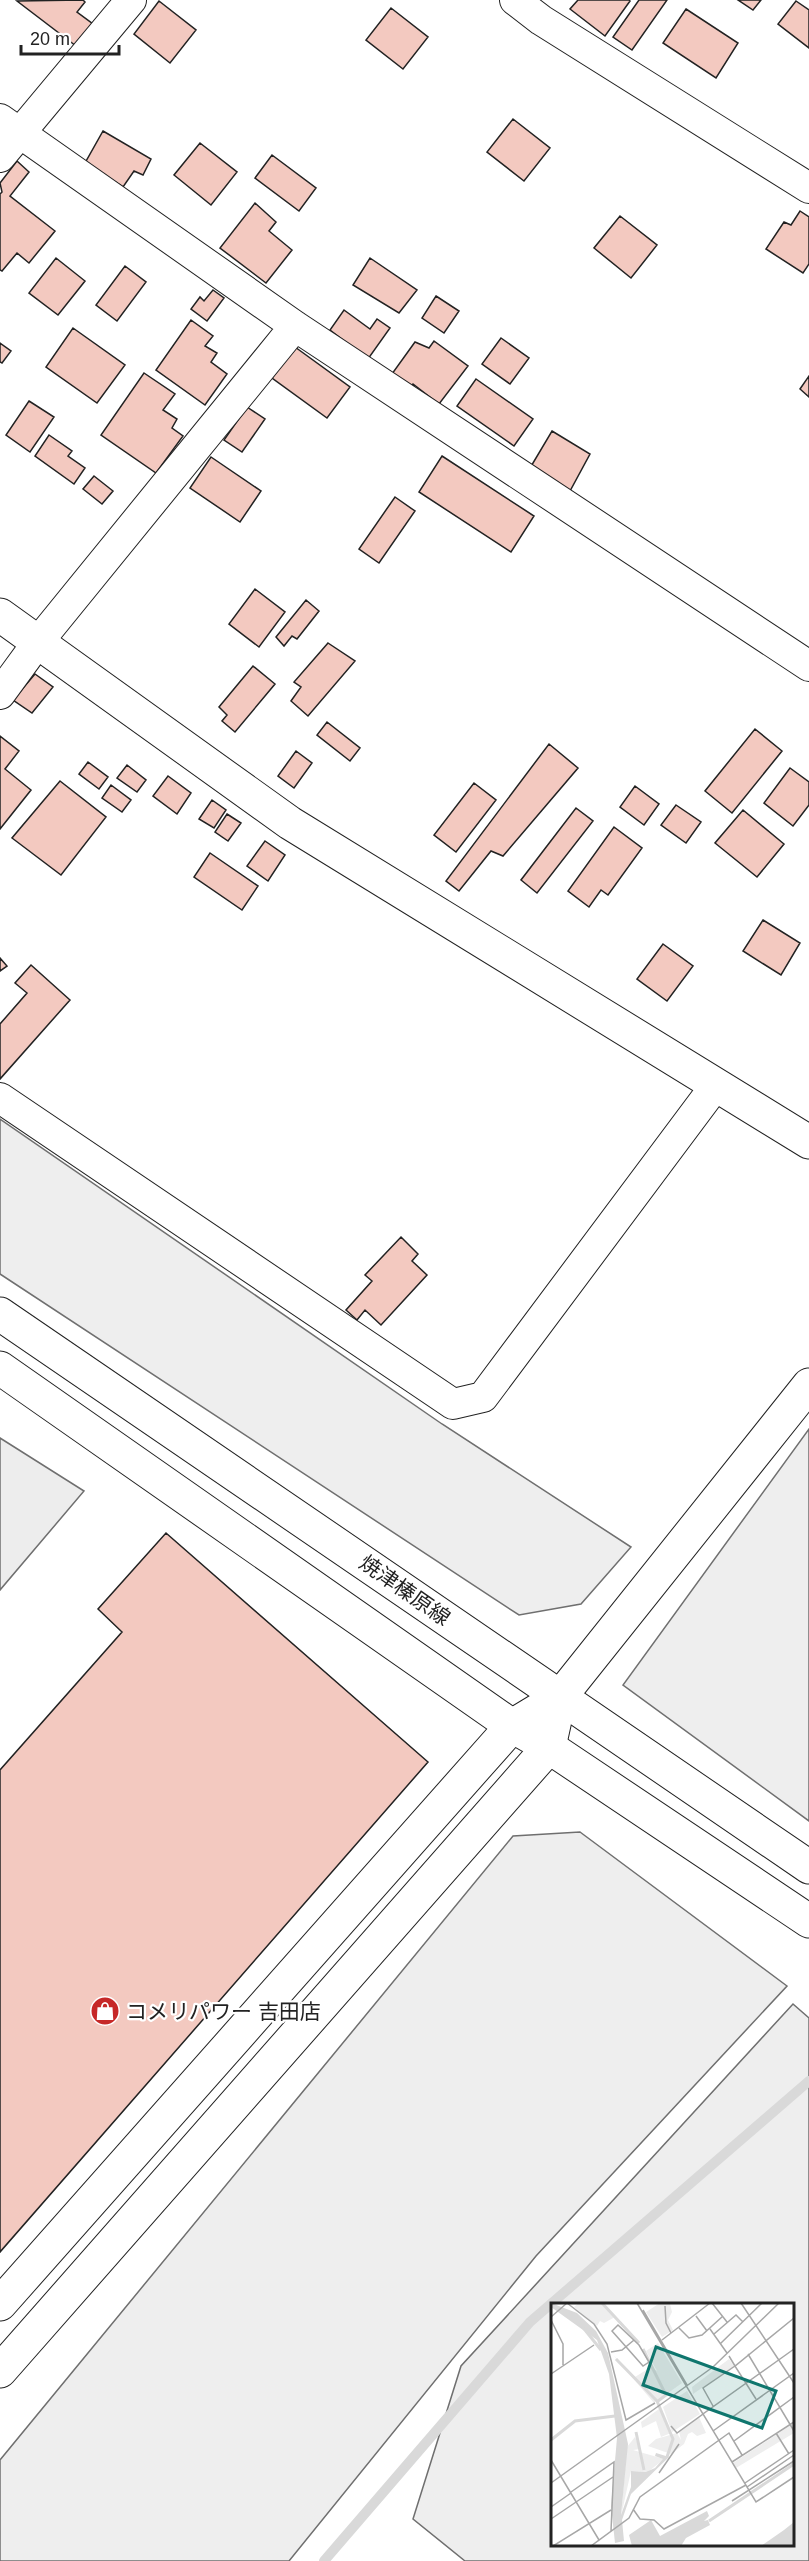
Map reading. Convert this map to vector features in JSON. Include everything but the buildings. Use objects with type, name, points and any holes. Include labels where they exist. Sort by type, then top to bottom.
[{"type":"street","points":[[0,157],[9,126],[131,0]]},
{"type":"street","points":[[515,0],[541,20],[809,188]]},
{"type":"street","points":[[9,126],[295,326],[809,666]]},
{"type":"street","points":[[0,694],[38,642],[295,326]]},
{"type":"street","points":[[0,615],[290,824],[809,1142]]},
{"type":"street","points":[[0,1098],[453,1404],[483,1397],[716,1085]]},
{"type":"street","name":"焼津榛原線","points":[[0,1314],[809,1867]]},
{"type":"street","points":[[0,1368],[512,1726],[549,1747],[809,1921]]},
{"type":"street","points":[[0,2304],[512,1726],[560,1698],[809,1385]]},
{"type":"street","points":[[0,2371],[549,1747],[560,1698]]},
{"type":"shaded area","points":[[0,1119],[442,1424],[631,1547],[581,1604],[519,1615],[0,1274]]},
{"type":"shaded area","points":[[809,1429],[809,1821],[623,1685]]},
{"type":"shaded area","points":[[0,1438],[84,1491],[0,1590]]},
{"type":"shaded area","points":[[580,1832],[787,1986],[536,2256],[289,2561],[0,2561],[0,2460],[513,1836]]},
{"type":"shaded area","points":[[793,2004],[809,2018],[809,2561],[465,2561],[413,2519],[461,2366]]},
{"type":"waterway","points":[[552,2303],[809,2081]]},
{"type":"waterway","points":[[324,2561],[530,2322],[551,2304]]},
{"type":"place","name":"コメリパワー 吉田店","points":[[105,2011]]}]
